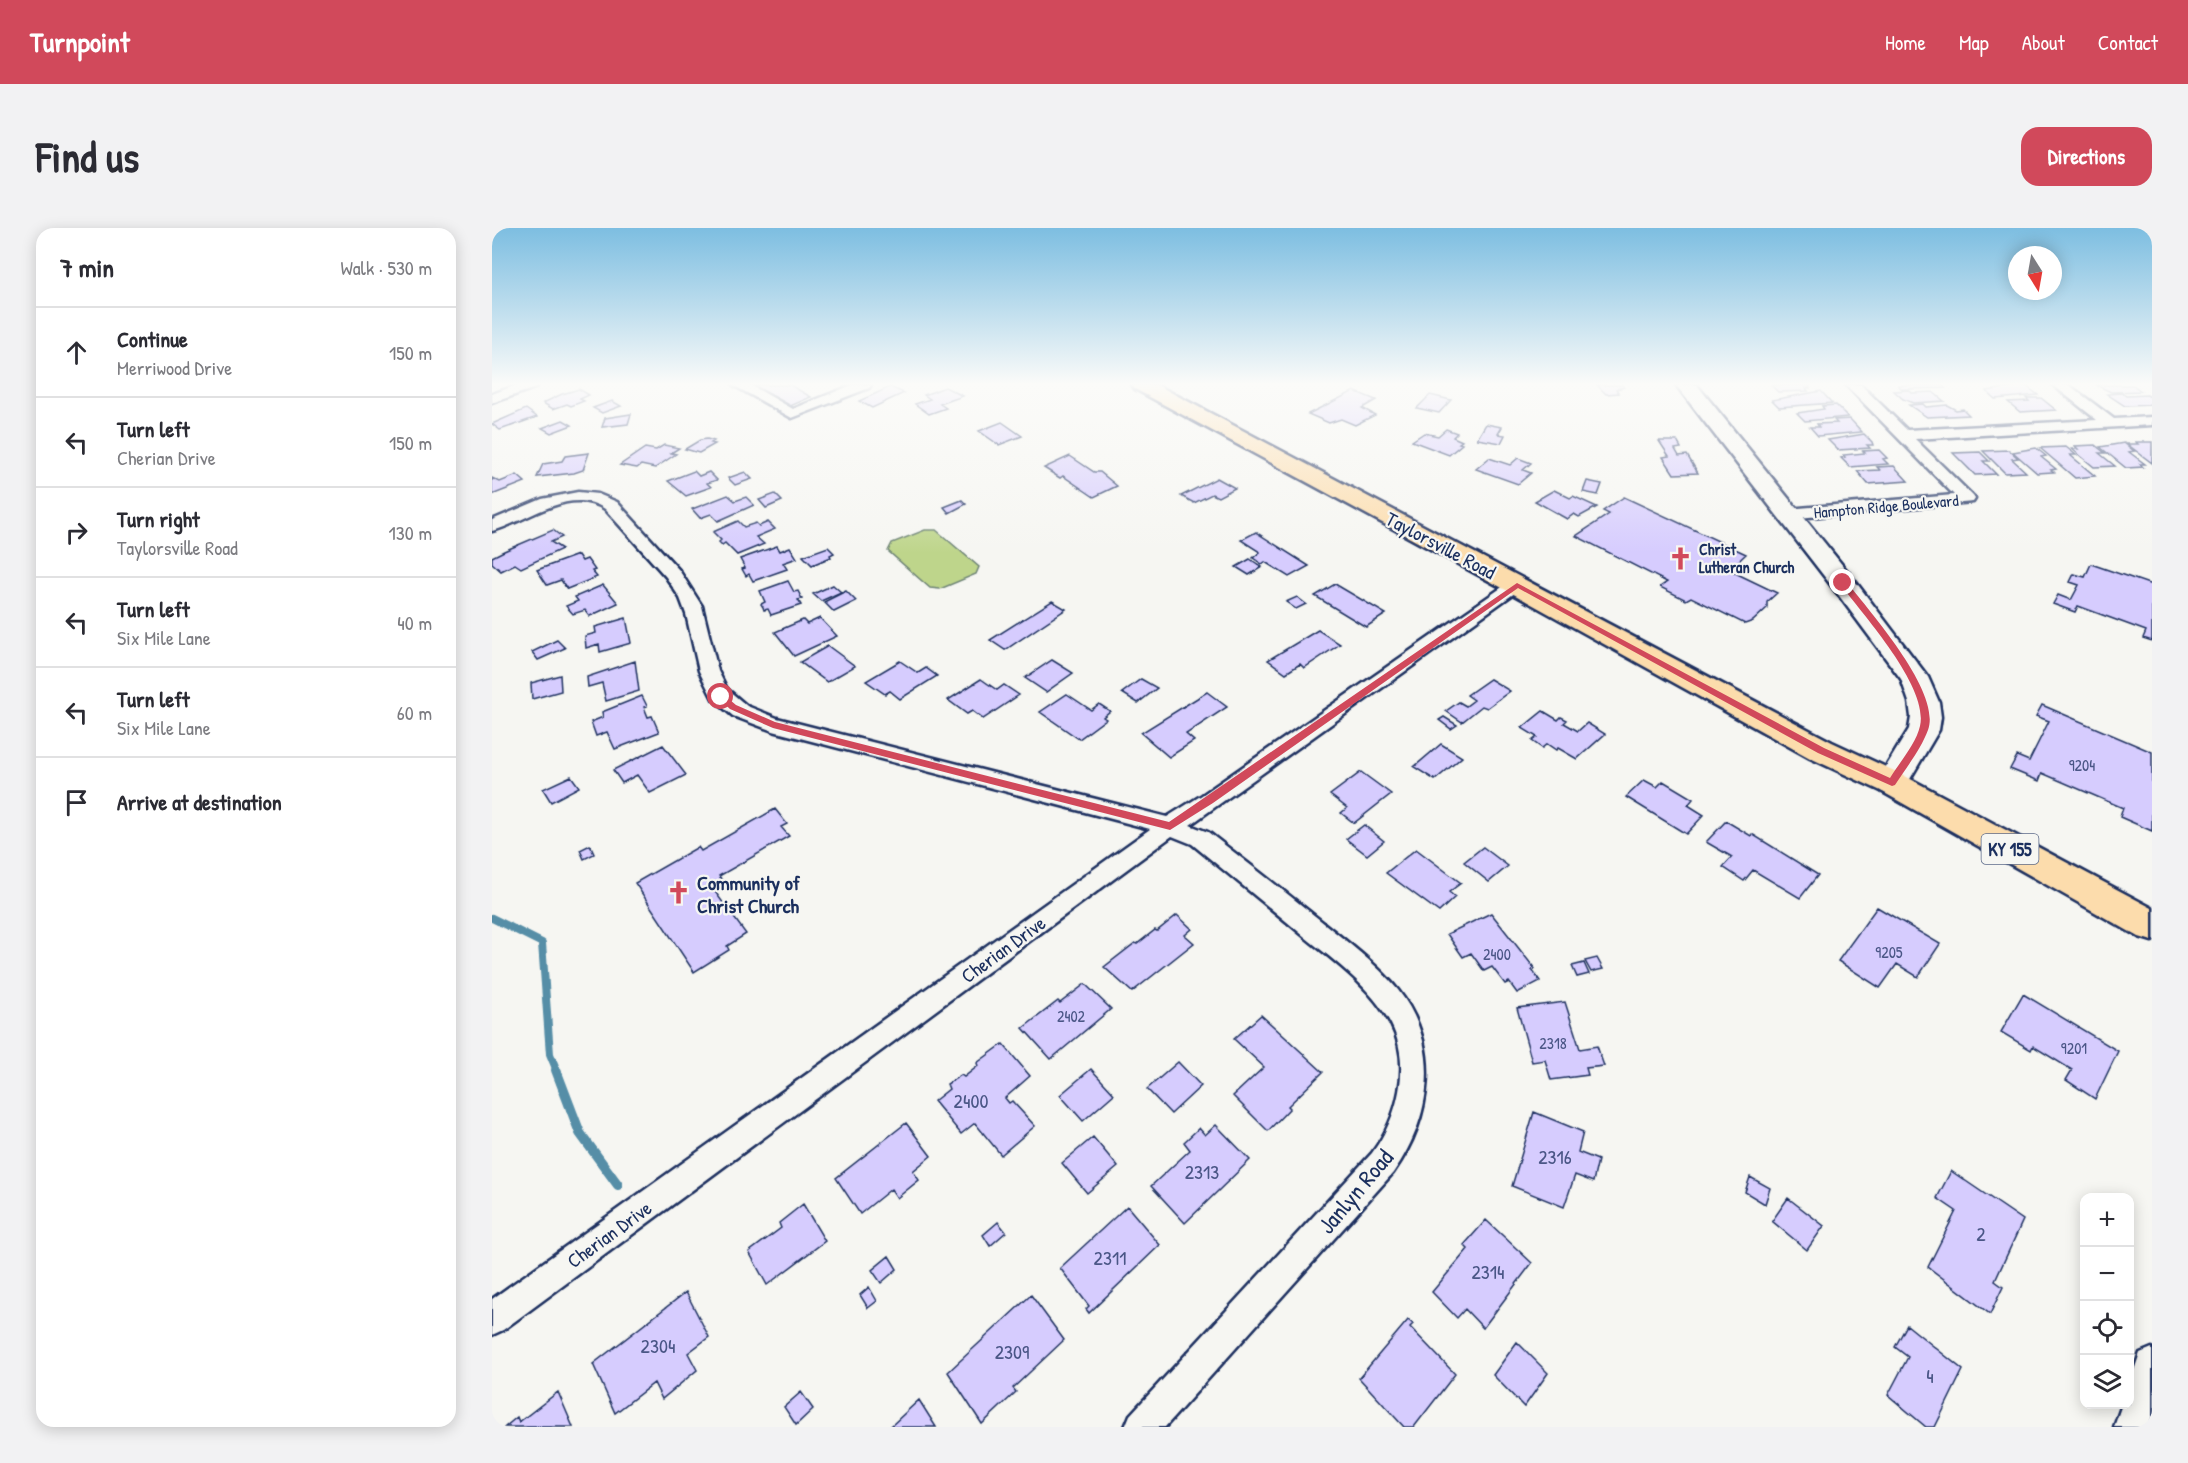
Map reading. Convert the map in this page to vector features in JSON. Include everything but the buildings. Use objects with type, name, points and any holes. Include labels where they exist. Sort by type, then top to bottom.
[{"type":"main road","name":"Taylorsville Road","points":[[1247,441],[1821,750],[1892,783],[2152,926]]},
{"type":"street","points":[[1730,441],[1906,666],[1924,702],[1926,717],[1924,730],[1892,783]]},
{"type":"street","name":"Hampton Ridge Boulevard","points":[[1787,514],[1967,499],[1909,441]]},
{"type":"street","name":"Janlyn Road","points":[[492,526],[563,499],[585,497],[604,502],[654,553],[687,592],[694,609],[713,686],[733,707],[759,720],[1170,826],[1200,838],[1373,980],[1392,1002],[1405,1026],[1413,1048],[1415,1084],[1410,1109],[1389,1155],[1143,1427]]},
{"type":"street","name":"Cherian Drive","points":[[492,1319],[1170,826],[1210,801],[1517,585]]},
{"type":"street","points":[[2131,1427],[2152,1365]]},
{"type":"green space","points":[[925,530],[936,530],[979,567],[976,574],[940,589],[930,588],[888,551],[892,543]]},
{"type":"waterway","points":[[492,918],[542,943],[550,1054],[557,1071]]},
{"type":"waterway","points":[[556,1070],[580,1133],[618,1185]]},
{"type":"place","name":"Christ Lutheran Church","points":[[1681,558]]},
{"type":"place","name":"Community of Christ Church","points":[[679,893]]},
{"type":"route","points":[[721,697],[733,707],[759,720],[1170,826],[1210,801],[1517,585],[1821,750],[1892,783],[1924,730],[1926,717],[1924,702],[1914,677],[1843,583]]}]
